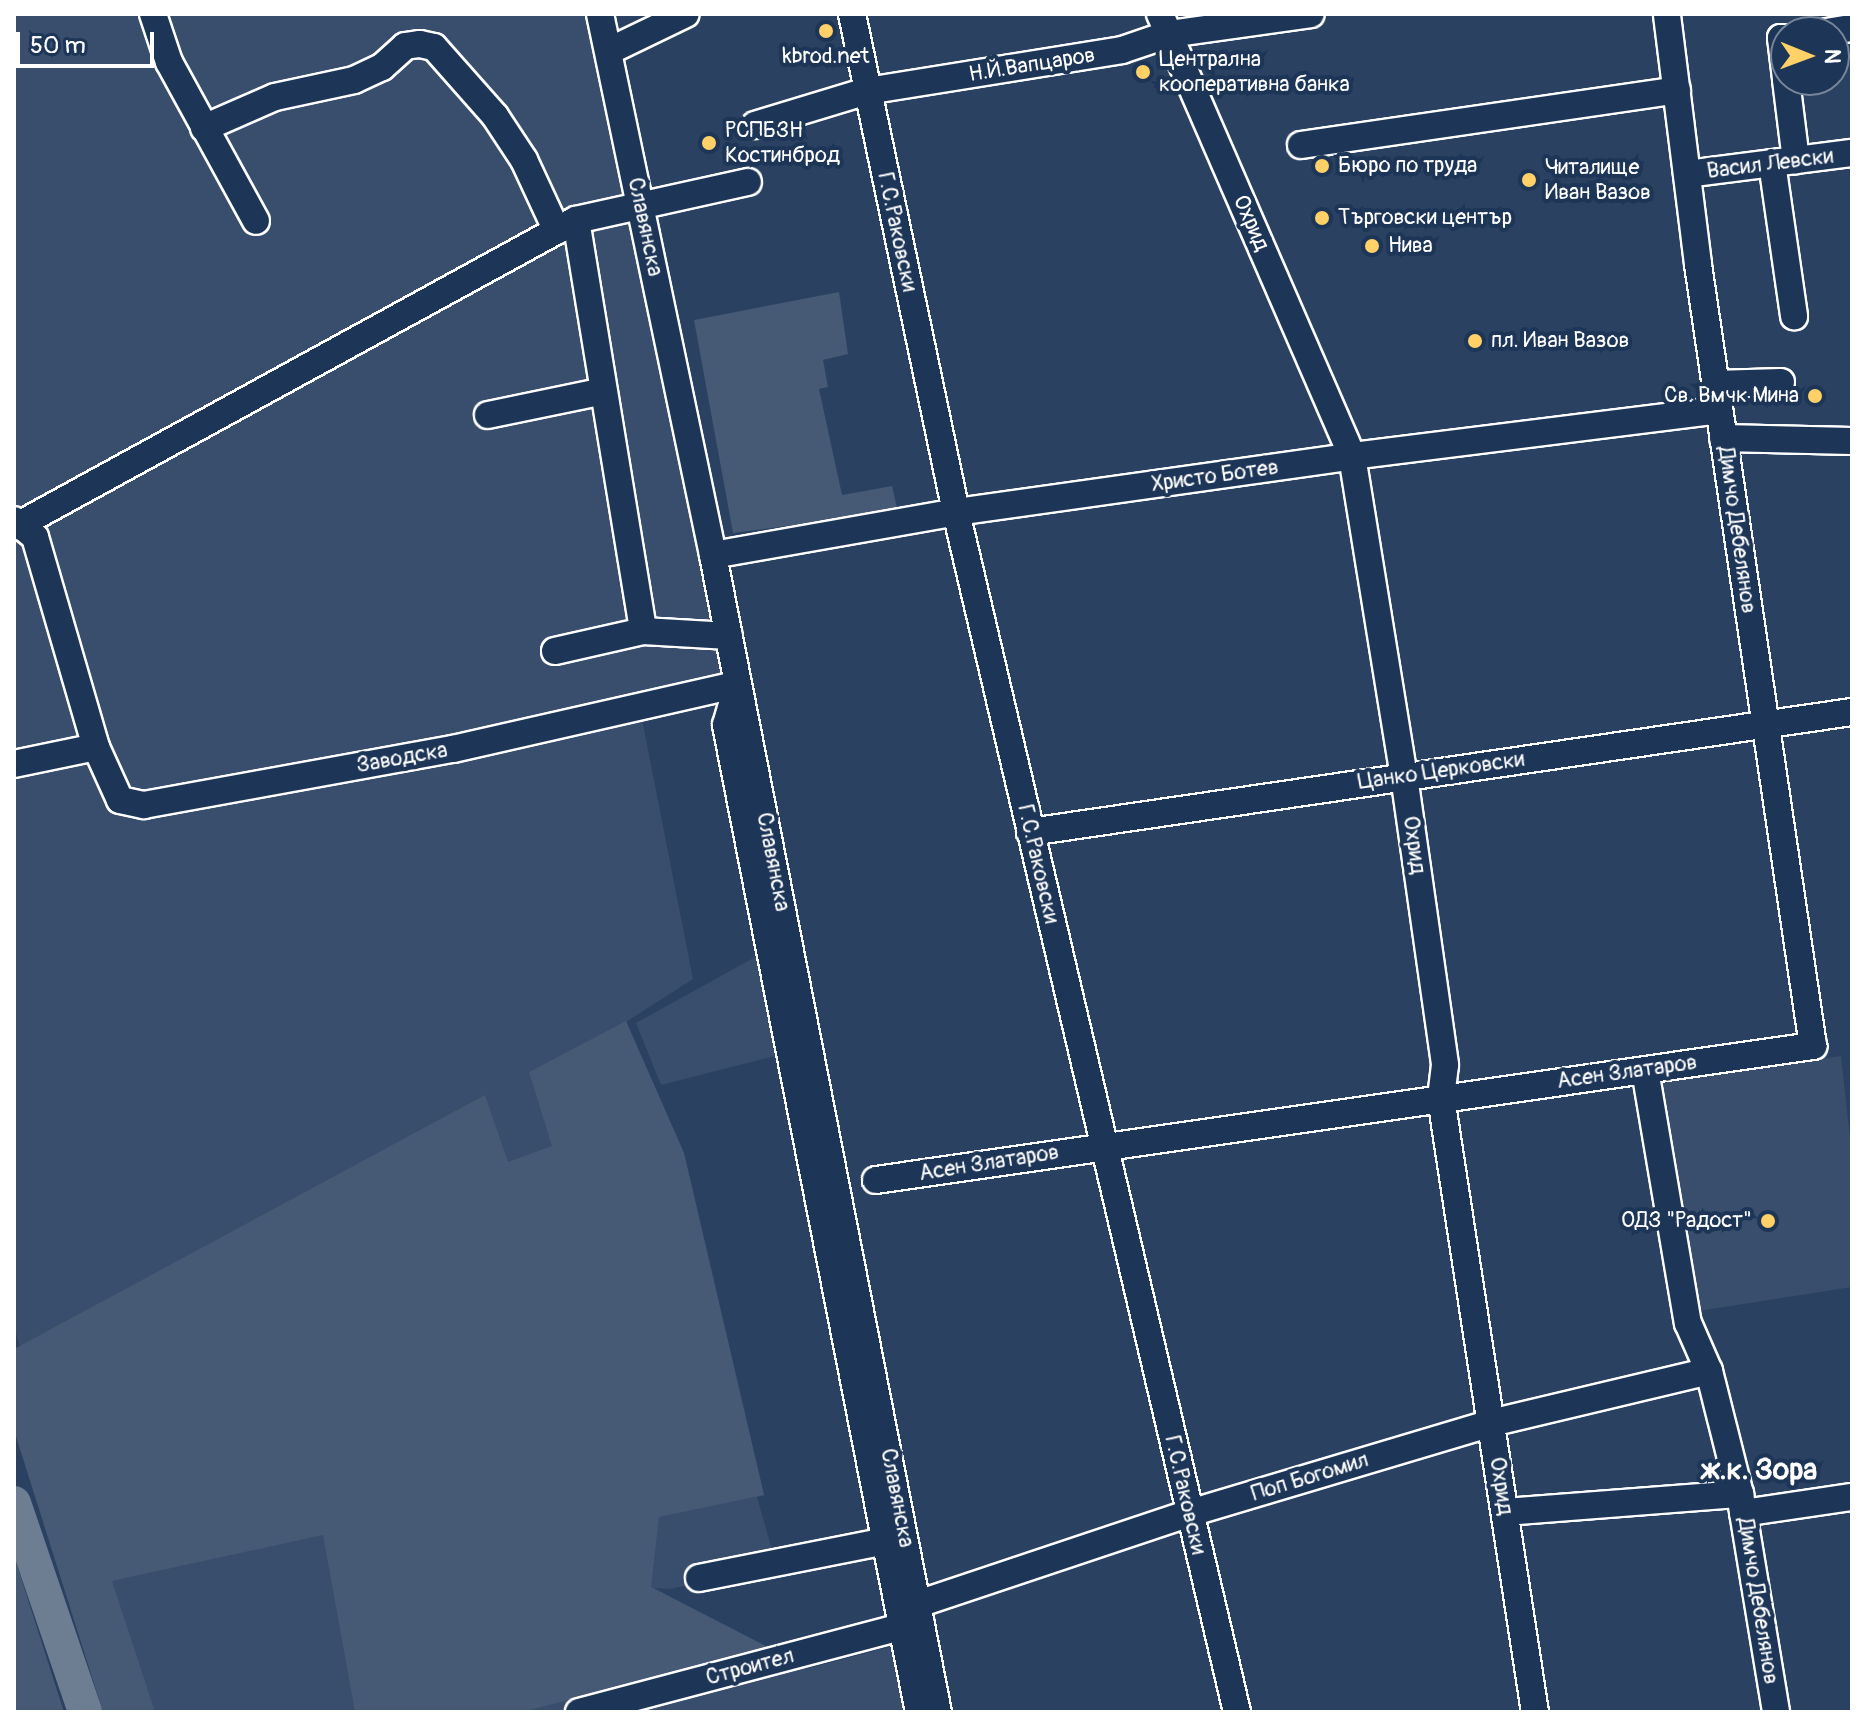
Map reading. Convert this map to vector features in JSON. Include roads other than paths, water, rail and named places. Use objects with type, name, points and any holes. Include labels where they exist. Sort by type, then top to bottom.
[{"type":"street","points":[[153,14],[169,62],[256,221]]},
{"type":"street","name":"Славянска","points":[[600,14],[729,636],[895,1539],[938,1712]]},
{"type":"street","points":[[609,51],[686,14]]},
{"type":"street","name":"Г.С.Раковски","points":[[852,14],[956,512],[1237,1712]]},
{"type":"street","name":"Н.Й.Вапцаров","points":[[755,125],[867,91],[1122,50],[1164,24],[1311,14]]},
{"type":"street","name":"Димчо Дебелянов","points":[[1667,14],[1717,397],[1813,1046]]},
{"type":"street","name":"Охрид","points":[[1164,24],[1352,456],[1404,776],[1445,1065],[1441,1098],[1535,1712]]},
{"type":"street","points":[[204,128],[275,97],[354,80],[382,67],[405,46],[420,44],[434,47],[495,116],[567,225],[604,391],[643,631]]},
{"type":"street","points":[[1301,145],[1677,90]]},
{"type":"street","points":[[1786,96],[1784,161],[1794,316]]},
{"type":"street","name":"Васил Левски","points":[[1687,174],[1852,153]]},
{"type":"street","points":[[14,764],[96,747],[35,537],[16,523],[567,225],[640,204],[748,182]]},
{"type":"street","name":"Христо Ботев","points":[[713,555],[956,512],[1352,456],[1717,397],[1781,382]]},
{"type":"street","points":[[488,415],[604,391]]},
{"type":"street","points":[[1723,438],[1852,441]]},
{"type":"street","points":[[555,651],[643,631],[729,636]]},
{"type":"street","name":"Заводска","points":[[96,747],[120,800],[144,805],[453,749],[738,684]]},
{"type":"street","name":"Цанко Церковски","points":[[1030,832],[1852,712]]},
{"type":"street","name":"Асен Златаров","points":[[876,1180],[1813,1046]]},
{"type":"street","name":"Димчо Дебелянов","points":[[1645,1070],[1688,1323],[1709,1371],[1741,1503],[1776,1712]]},
{"type":"street","name":"Поп Богомил","points":[[914,1617],[1190,1513],[1491,1423],[1709,1371]]},
{"type":"street","points":[[1505,1512],[1852,1497]]},
{"type":"street","points":[[699,1578],[895,1539]]},
{"type":"street","points":[[914,1617],[919,1712]]},
{"type":"street","name":"Строител","points":[[579,1712],[611,1708],[914,1617]]},
{"type":"waterway","points":[[14,1503],[85,1712]]},
{"type":"place","name":"kbrod.net","points":[[826,31]]},
{"type":"place","name":"Централна кооперативна банка","points":[[1143,72]]},
{"type":"place","name":"РСПБЗН Костинброд","points":[[709,143]]},
{"type":"place","name":"Бюро по труда","points":[[1322,166]]},
{"type":"place","name":"Читалище Иван Вазов","points":[[1529,180]]},
{"type":"place","name":"Търговски център","points":[[1322,218]]},
{"type":"place","name":"Нива","points":[[1372,246]]},
{"type":"place","name":"пл. Иван Вазов","points":[[1475,341]]},
{"type":"place","name":"Св. Вмчк Мина","points":[[1815,396]]},
{"type":"place","name":"ОДЗ \"Радост\"","points":[[1768,1221]]},
{"type":"district","name":"ж.к. Зора","points":[[1759,1470]]}]
